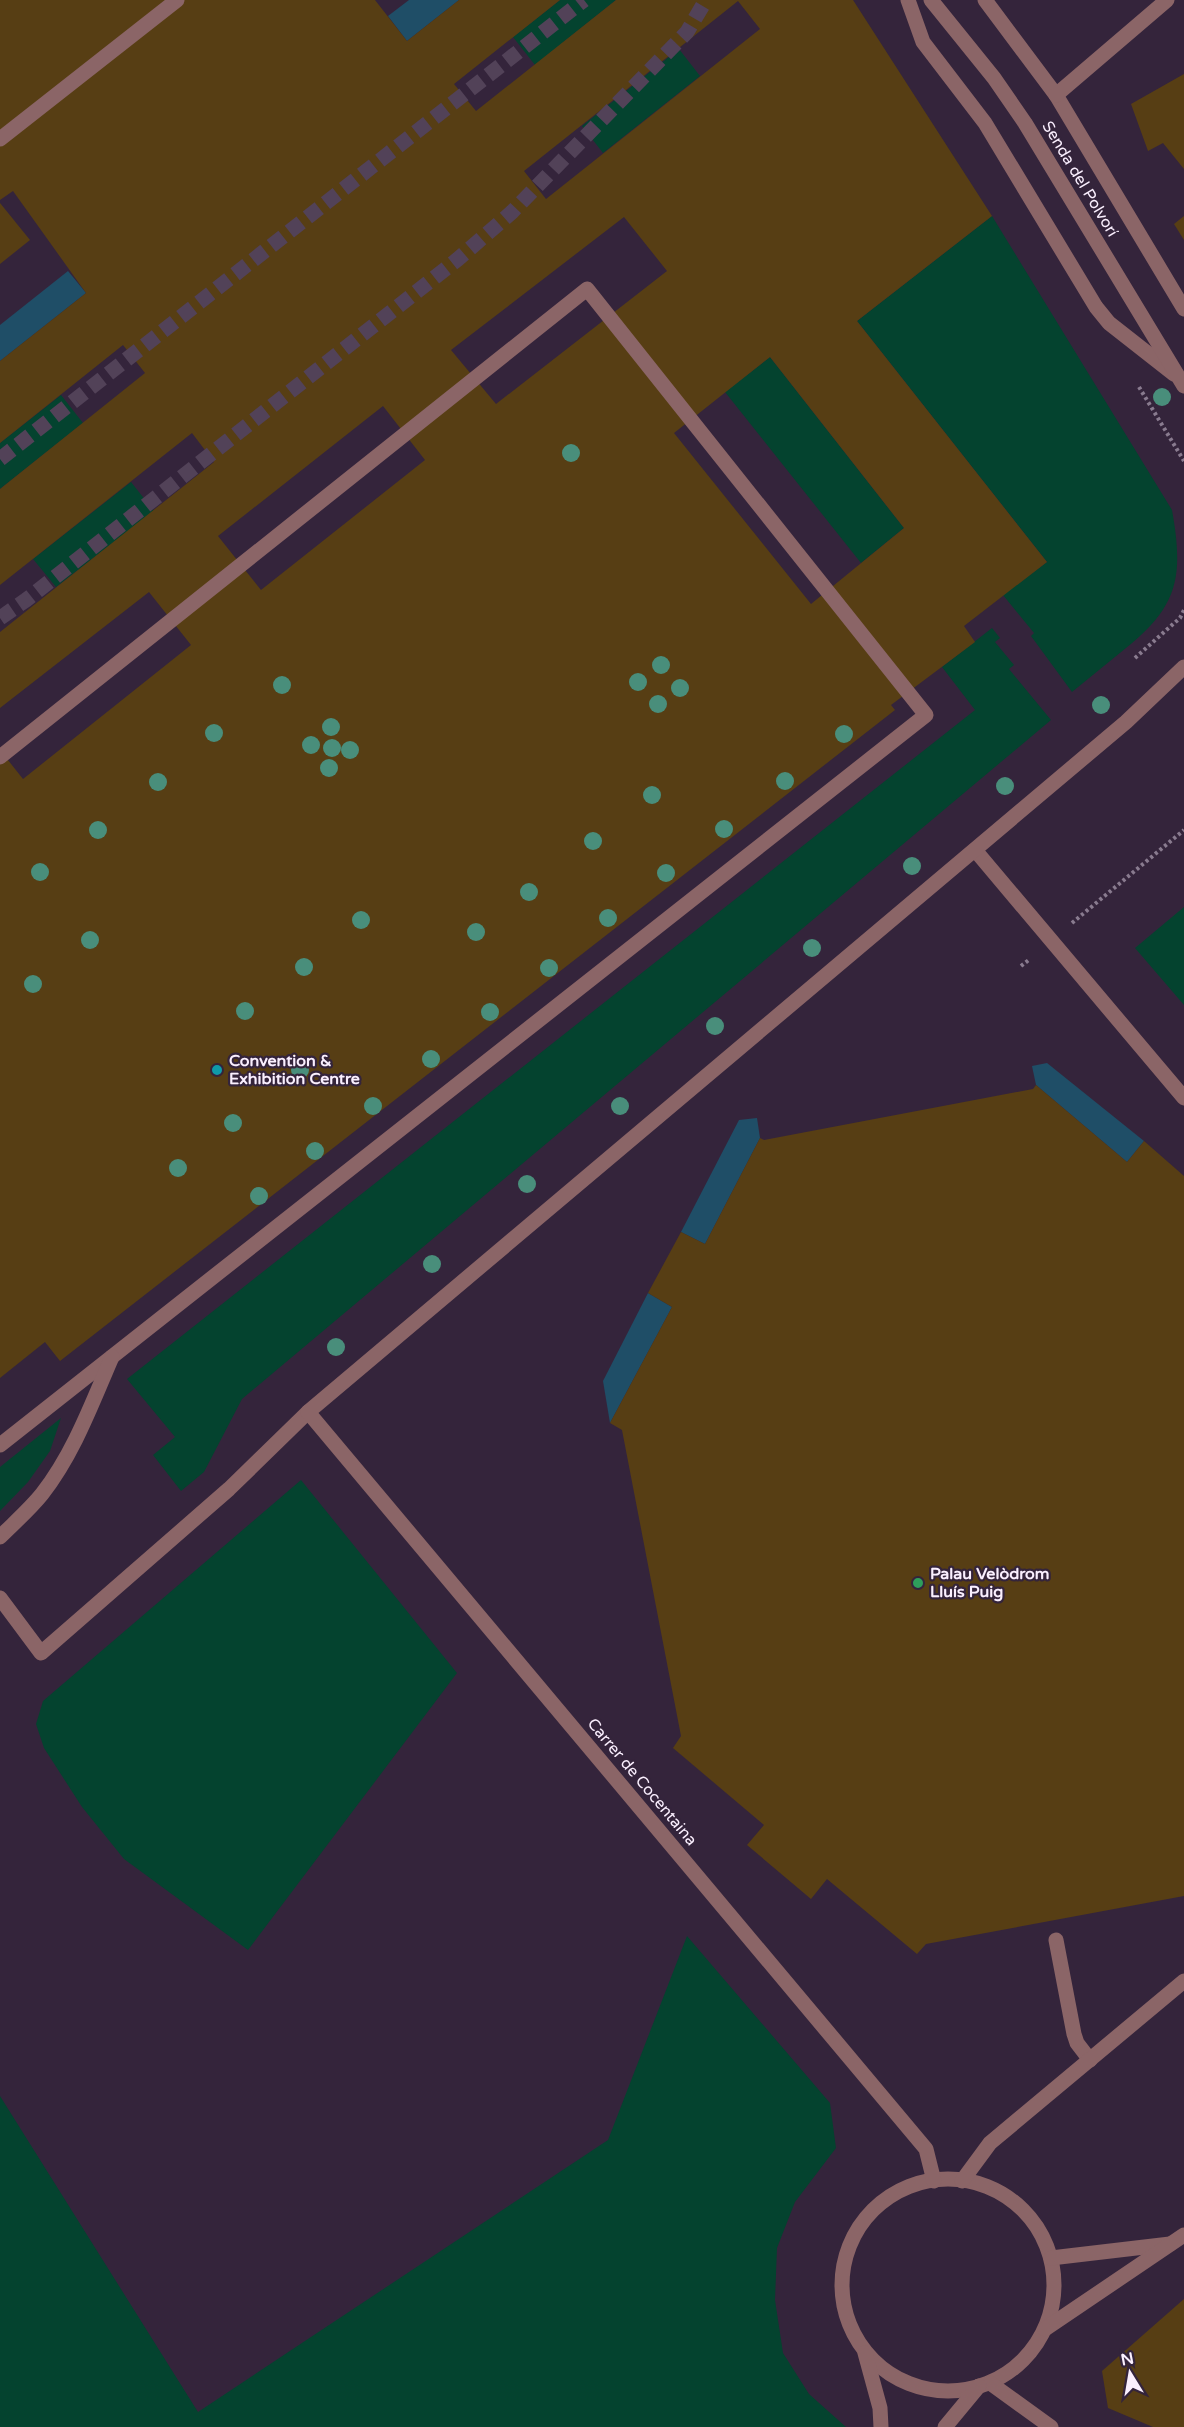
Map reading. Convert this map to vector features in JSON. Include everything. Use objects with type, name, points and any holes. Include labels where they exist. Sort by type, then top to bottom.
[{"type":"street","points":[[0,139],[177,0]]},
{"type":"street","points":[[908,0],[923,42],[985,123],[1096,307],[1109,323],[1182,383]]},
{"type":"street","name":"Senda del Polvorí","points":[[931,0],[994,78],[1025,123],[1182,383]]},
{"type":"street","name":"Senda del Polvorí","points":[[984,0],[1056,95],[1184,309]]},
{"type":"street","points":[[1056,95],[1167,0]]},
{"type":"street","points":[[0,757],[587,290],[926,715],[0,1445]]},
{"type":"street","points":[[0,1598],[41,1653],[229,1489],[308,1413],[1126,722],[1184,667]]},
{"type":"street","points":[[975,850],[1184,1098]]},
{"type":"street","points":[[0,1538],[42,1495],[61,1466],[88,1414],[113,1354]]},
{"type":"street","name":"Carrer de Cocentaina","points":[[308,1413],[926,2149],[934,2181]]},
{"type":"street","points":[[1056,1940],[1074,2034],[1077,2043],[1090,2060]]},
{"type":"street","points":[[962,2181],[990,2144],[1184,1981]]},
{"type":"street","points":[[881,2427],[880,2408],[865,2352],[849,2323],[842,2291],[845,2258],[859,2227],[882,2202],[911,2186],[944,2179],[980,2184],[1012,2200],[1037,2226],[1051,2259],[1054,2295],[1046,2330]]},
{"type":"street","points":[[865,2352],[892,2376],[926,2390],[962,2391],[996,2381],[1025,2359],[1046,2330],[1179,2240]]},
{"type":"street","points":[[1051,2259],[1179,2240]]},
{"type":"street","points":[[945,2427],[985,2384]]},
{"type":"street","points":[[985,2384],[1051,2427]]},
{"type":"path","points":[[1136,658],[1180,618],[1184,610]]},
{"type":"path","points":[[1021,966],[1184,830]]},
{"type":"green space","points":[[560,0],[616,0],[535,65],[513,37]]},
{"type":"green space","points":[[679,49],[700,76],[603,153],[582,126]]},
{"type":"green space","points":[[992,216],[1172,510],[1176,533],[1176,572],[1167,604],[1143,633],[1072,692],[1031,636],[1034,633],[1003,595],[1047,562],[857,321]]},
{"type":"green space","points":[[770,357],[904,528],[861,563],[725,392]]},
{"type":"green space","points":[[61,395],[83,423],[0,489],[0,443]]},
{"type":"green space","points":[[131,482],[154,511],[56,587],[33,559]]},
{"type":"green space","points":[[992,628],[1000,638],[995,642],[1014,665],[1009,669],[1051,720],[242,1399],[204,1472],[181,1491],[153,1455],[175,1437],[127,1379],[975,710],[942,667]]},
{"type":"green space","points":[[1184,907],[1184,1005],[1135,948]]},
{"type":"green space","points":[[61,1418],[50,1451],[28,1482],[0,1511],[0,1467]]},
{"type":"green space","points":[[301,1480],[457,1673],[248,1950],[124,1859],[82,1807],[44,1748],[36,1724],[43,1701]]},
{"type":"green space","points":[[687,1936],[830,2103],[836,2148],[795,2202],[777,2248],[775,2300],[783,2353],[809,2394],[846,2427],[0,2427],[0,2096],[198,2412],[608,2140]]},
{"type":"water","points":[[409,0],[459,0],[407,41],[388,16]]},
{"type":"water","points":[[68,271],[86,293],[0,361],[0,325]]},
{"type":"water","points":[[1047,1063],[1144,1141],[1127,1162],[1036,1085],[1032,1066]]},
{"type":"water","points":[[757,1118],[760,1138],[705,1244],[681,1232],[739,1120]]},
{"type":"water","points":[[648,1293],[672,1307],[610,1423],[603,1381]]},
{"type":"building","points":[[0,0],[375,0],[407,41],[459,0],[560,0],[454,84],[476,111],[616,0],[853,0],[992,216],[857,321],[1047,562],[964,626],[975,642],[891,705],[895,710],[60,1361],[45,1342],[0,1378],[0,750],[23,779],[191,645],[149,592],[0,708],[0,632],[214,462],[192,433],[0,585],[0,489],[145,373],[123,345],[0,443],[0,361],[86,293],[13,191],[0,200]],"holes":[[[738,1],[760,29],[546,199],[524,171]],[[624,217],[667,271],[496,404],[451,350]],[[770,357],[904,528],[811,604],[674,433]],[[383,406],[425,460],[261,590],[218,536]]]},
{"type":"building","points":[[1184,74],[1184,169],[1163,143],[1148,151],[1131,104]]},
{"type":"building","points":[[0,203],[30,240],[0,264]]},
{"type":"building","points":[[1184,216],[1184,240],[1174,224]]},
{"type":"building","name":"Palau Velòdrom Lluís Puig","points":[[1036,1085],[1127,1162],[1144,1141],[1184,1176],[1184,1896],[926,1944],[917,1954],[827,1879],[811,1899],[747,1845],[764,1825],[673,1748],[681,1736],[622,1430],[610,1423],[672,1307],[648,1293],[681,1232],[705,1244],[760,1138],[764,1140],[1033,1089]]},
{"type":"building","points":[[1184,2299],[1184,2427],[1153,2427],[1108,2408],[1102,2371]]},
{"type":"tunnel","points":[[0,459],[584,0]]},
{"type":"tunnel","points":[[0,618],[26,600],[458,259],[512,212],[687,32],[706,0]]},
{"type":"place","name":"Convention & Exhibition Centre","points":[[217,1070]]},
{"type":"place","name":"Palau Velòdrom Lluís Puig","points":[[918,1583]]}]
